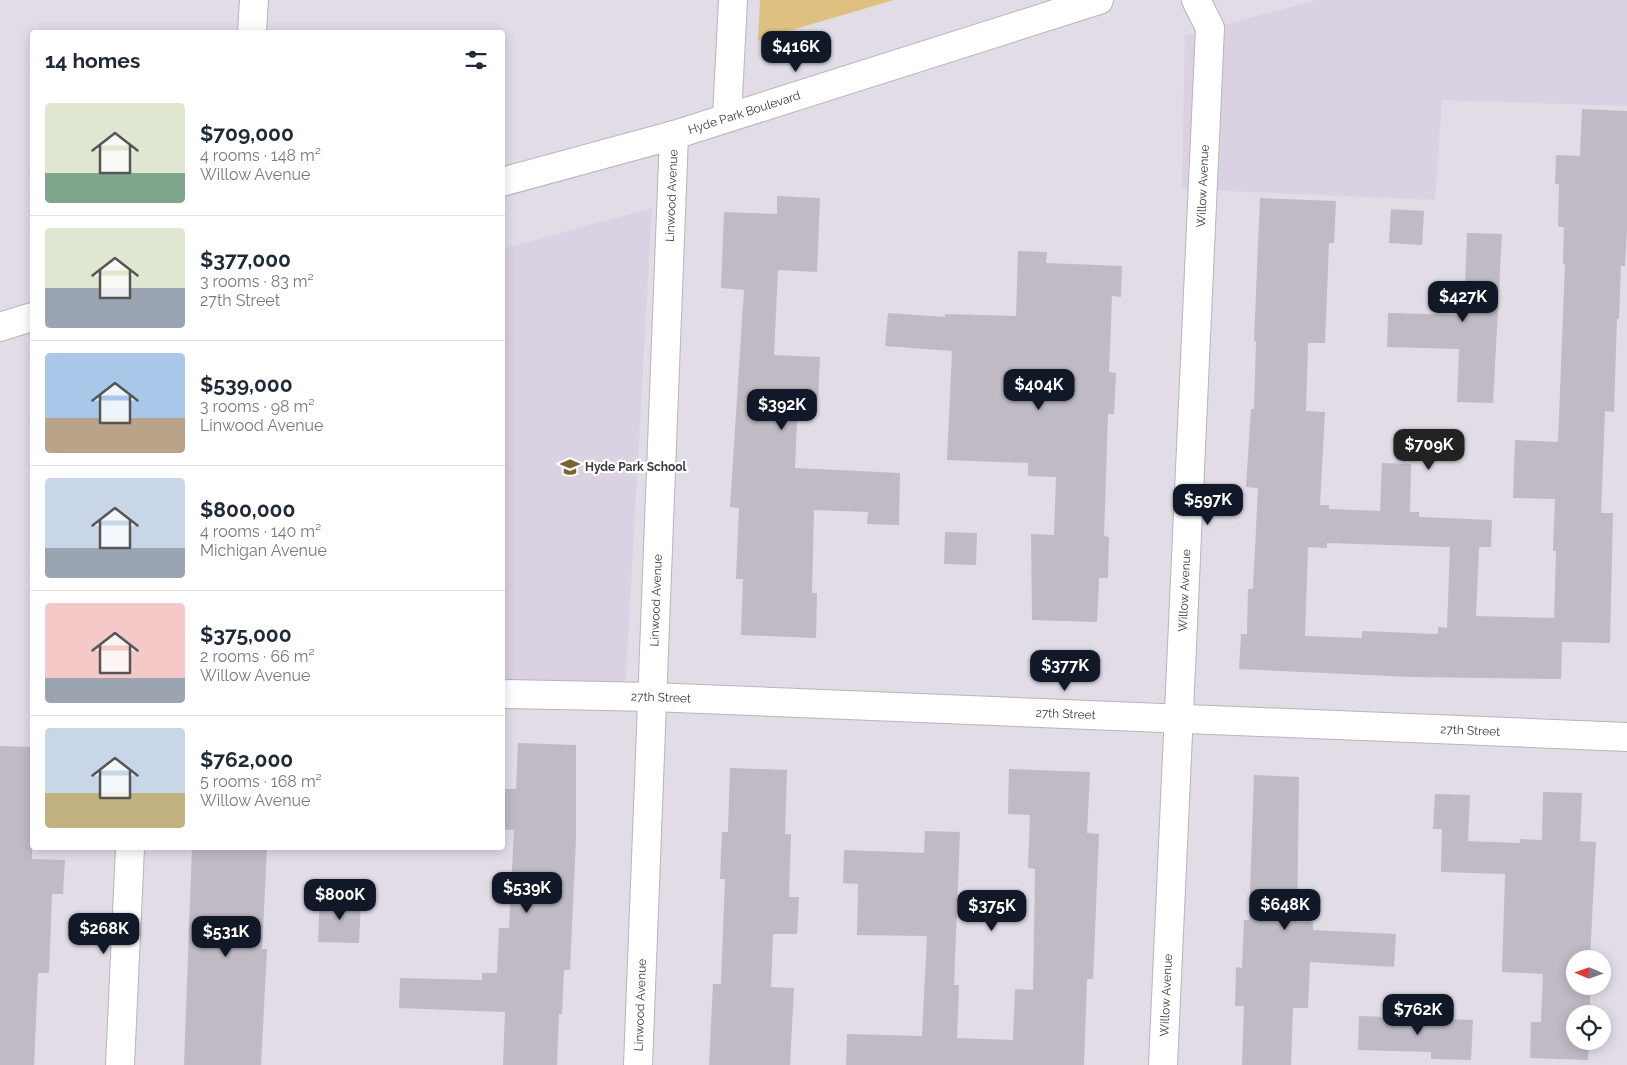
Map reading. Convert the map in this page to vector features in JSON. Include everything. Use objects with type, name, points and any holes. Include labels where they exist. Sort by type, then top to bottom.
[{"type":"street","points":[[252,30],[254,0]]},
{"type":"street","points":[[727,117],[733,0]]},
{"type":"street","name":"Hyde Park Boulevard","points":[[505,181],[674,135],[1099,0]]},
{"type":"street","name":"Willow Avenue","points":[[1164,1065],[1210,28],[1196,0]]},
{"type":"street","name":"Linwood Avenue","points":[[638,1065],[674,135]]},
{"type":"street","points":[[0,327],[30,318]]},
{"type":"street","name":"27th Street","points":[[505,694],[652,697],[1627,737]]},
{"type":"street","points":[[120,1065],[130,850]]},
{"type":"shaded area","points":[[760,0],[894,0],[758,40]]},
{"type":"shaded area","points":[[1316,0],[1627,0],[1627,106],[1442,100],[1435,200],[1182,189],[1185,36]]},
{"type":"shaded area","name":"Hyde Park School","points":[[652,208],[625,690],[505,685],[505,248]]},
{"type":"building","points":[[1582,109],[1627,111],[1627,229],[1625,266],[1621,266],[1619,319],[1617,319],[1614,412],[1605,411],[1601,513],[1613,513],[1610,643],[1562,642],[1561,679],[1412,677],[1239,669],[1241,634],[1247,634],[1248,589],[1253,589],[1258,488],[1246,487],[1251,409],[1254,409],[1256,341],[1254,341],[1260,198],[1336,201],[1334,243],[1329,243],[1325,343],[1308,343],[1306,411],[1325,412],[1320,505],[1329,505],[1329,509],[1380,511],[1382,463],[1411,464],[1410,512],[1419,512],[1419,517],[1492,520],[1491,547],[1479,547],[1476,616],[1554,618],[1556,551],[1553,551],[1555,499],[1513,498],[1515,440],[1558,442],[1565,264],[1563,264],[1564,227],[1558,227],[1559,184],[1555,184],[1556,155],[1580,156]],"holes":[[[1327,543],[1450,547],[1447,628],[1438,627],[1438,634],[1362,631],[1362,638],[1305,636],[1308,547],[1327,548]]]},
{"type":"building","points":[[777,196],[820,198],[817,272],[778,270],[774,355],[820,357],[818,399],[798,398],[795,468],[900,473],[899,525],[867,524],[868,512],[814,510],[812,593],[817,593],[816,638],[741,635],[743,579],[736,579],[739,508],[730,507],[744,290],[721,288],[724,212],[777,214]]},
{"type":"building","points":[[1391,209],[1424,211],[1422,245],[1389,243]]},
{"type":"building","points":[[1467,233],[1502,234],[1493,403],[1457,402],[1459,349],[1387,347],[1388,313],[1464,315]]},
{"type":"building","points":[[1018,251],[1047,252],[1046,263],[1122,266],[1121,297],[1112,296],[1109,372],[1116,373],[1114,414],[1108,414],[1104,536],[1109,537],[1108,578],[1099,578],[1097,622],[1032,620],[1031,534],[1054,535],[1056,477],[1028,476],[1028,463],[947,460],[952,351],[885,346],[888,313],[945,317],[945,314],[1016,316]]},
{"type":"building","points":[[945,532],[977,533],[976,565],[944,564]]},
{"type":"building","points":[[518,743],[576,745],[576,837],[570,970],[564,970],[562,1014],[559,1014],[557,1065],[503,1065],[505,1012],[399,1008],[400,978],[482,980],[482,973],[497,973],[499,928],[509,928],[514,830],[505,829],[505,789],[516,789]]},
{"type":"building","points":[[0,746],[30,747],[30,850],[32,850],[32,859],[65,860],[63,894],[52,894],[49,973],[38,973],[34,1065],[0,1065]]},
{"type":"building","points":[[730,768],[787,770],[785,834],[791,834],[789,897],[799,897],[797,934],[773,934],[771,987],[794,988],[790,1065],[709,1065],[713,984],[721,984],[725,879],[720,879],[722,832],[728,832]]},
{"type":"building","points":[[1009,769],[1090,772],[1087,833],[1099,834],[1093,979],[1087,979],[1084,1065],[846,1065],[847,1034],[922,1036],[927,936],[857,935],[858,884],[843,883],[844,850],[924,853],[925,831],[960,832],[954,985],[959,985],[957,1038],[1013,1040],[1015,989],[1033,990],[1035,869],[1028,868],[1030,815],[1008,814]]},
{"type":"building","points":[[1254,775],[1299,777],[1297,922],[1313,922],[1313,930],[1396,934],[1394,967],[1310,962],[1308,1008],[1293,1008],[1291,1065],[1242,1065],[1244,1006],[1235,1006],[1236,967],[1242,968],[1244,920],[1249,920]]},
{"type":"building","points":[[1543,792],[1582,793],[1580,841],[1596,842],[1590,950],[1566,950],[1566,995],[1590,995],[1590,1005],[1566,1005],[1566,1050],[1589,1050],[1588,1060],[1530,1058],[1531,1022],[1541,1022],[1543,974],[1502,972],[1505,874],[1441,872],[1442,829],[1433,829],[1435,794],[1470,795],[1468,841],[1520,843],[1520,839],[1542,840]]},
{"type":"building","points":[[192,850],[267,850],[262,949],[267,949],[261,1065],[184,1065]]},
{"type":"building","points":[[320,898],[361,899],[359,943],[318,942]]},
{"type":"building","points":[[1359,1016],[1473,1020],[1471,1060],[1431,1059],[1431,1052],[1358,1050]]},
{"type":"place","name":"Hyde Park School","points":[[570,467]]}]
